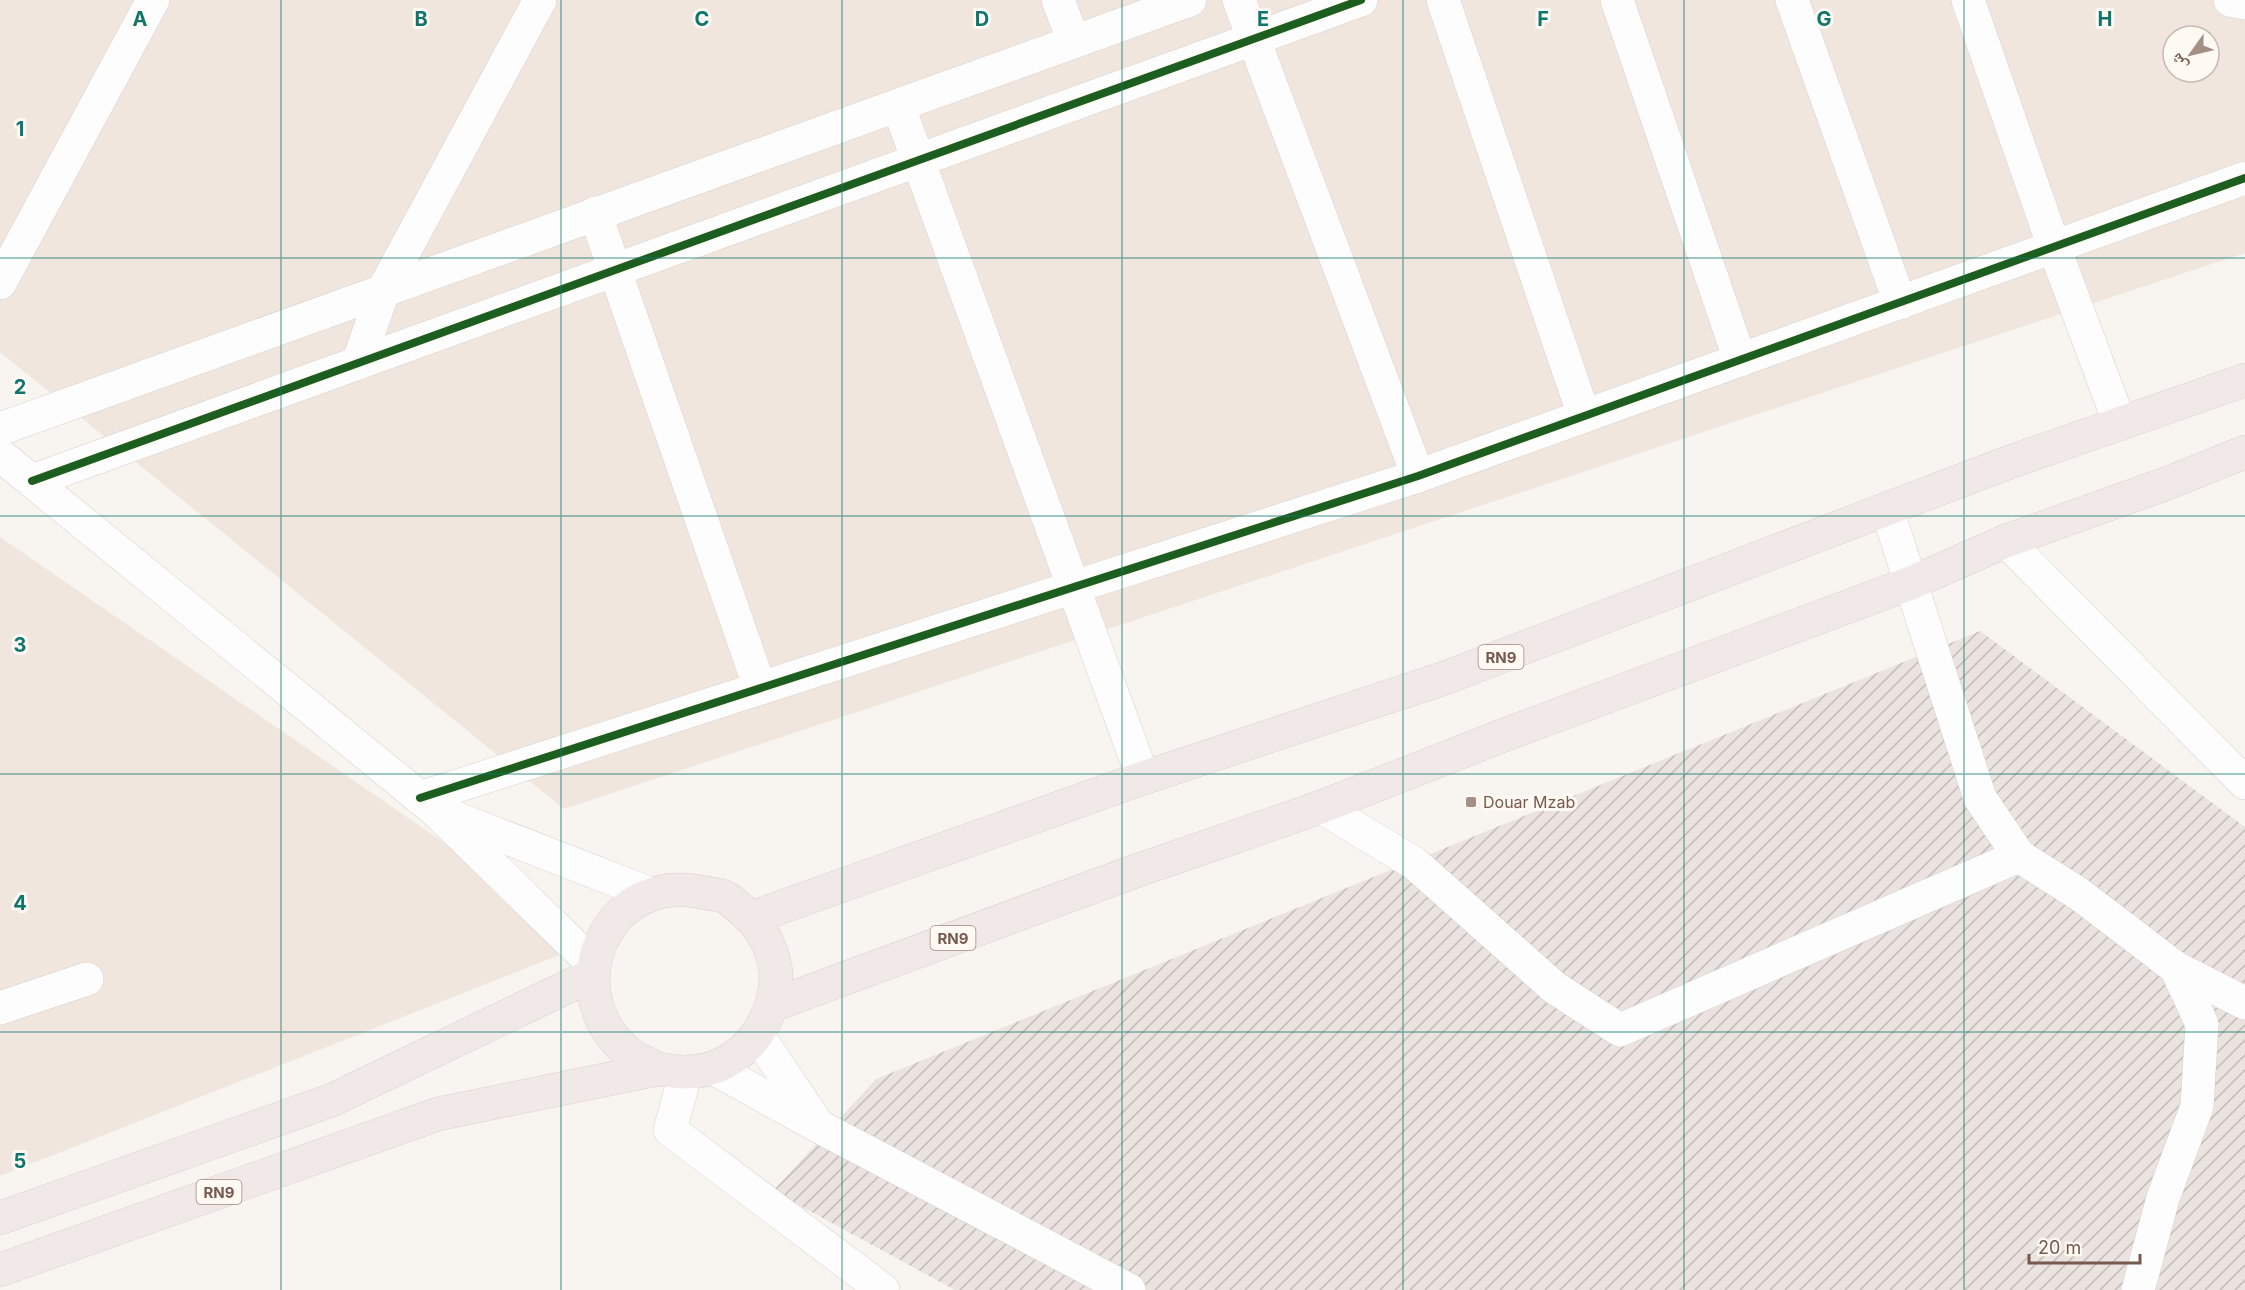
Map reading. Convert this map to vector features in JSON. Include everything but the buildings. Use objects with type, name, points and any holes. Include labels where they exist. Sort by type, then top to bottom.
[{"type":"highway","name":"RN9","points":[[751,918],[1143,778],[1442,679],[2007,463],[2245,380]]},
{"type":"highway","name":"RN9","points":[[773,1005],[1133,872],[1321,807],[1499,737],[1911,583],[2006,541],[2168,483],[2245,452]]},
{"type":"highway","name":"RN9","points":[[0,1270],[438,1114],[686,1070],[738,1055],[758,1036],[773,1005],[776,974],[768,944],[751,918],[725,897],[681,888],[651,894],[624,910],[604,934],[593,970],[596,1005],[609,1033],[631,1055],[686,1070]]},
{"type":"highway","points":[[0,1218],[332,1100],[593,970]]},
{"type":"street","points":[[0,283],[153,0]]},
{"type":"street","points":[[358,363],[384,289],[540,0]]},
{"type":"street","points":[[1058,0],[1074,42]]},
{"type":"street","points":[[0,429],[1190,0]]},
{"type":"street","points":[[1239,0],[1418,476]]},
{"type":"street","points":[[32,482],[1361,0]]},
{"type":"street","points":[[1443,0],[1584,416]]},
{"type":"street","points":[[1617,0],[1740,360]]},
{"type":"street","points":[[1792,0],[1900,303]]},
{"type":"street","points":[[1968,0],[2054,247],[2120,424]]},
{"type":"street","points":[[2230,0],[2245,3]]},
{"type":"street","points":[[898,105],[920,160],[1143,778]]},
{"type":"street","points":[[428,804],[760,688],[1418,476],[2245,178]]},
{"type":"street","points":[[595,213],[760,688]]},
{"type":"street","points":[[0,455],[428,804],[593,970]]},
{"type":"street","points":[[1887,509],[1980,798],[2019,856],[2079,894],[2176,968],[2245,1003]]},
{"type":"street","points":[[2006,541],[2245,783]]},
{"type":"street","points":[[428,804],[651,894]]},
{"type":"street","points":[[1321,807],[1414,863],[1555,988],[1620,1030],[2019,856]]},
{"type":"street","points":[[2138,1290],[2163,1198],[2197,1106],[2202,1024],[2176,968]]},
{"type":"street","points":[[0,1008],[87,978]]},
{"type":"street","points":[[758,1036],[818,1126]]},
{"type":"street","points":[[863,1285],[670,1130],[686,1070],[818,1126],[1129,1290]]},
{"type":"shaded area","points":[[0,0],[2245,0],[2245,253],[564,809],[0,352]]},
{"type":"shaded area","points":[[0,537],[590,943],[0,1176]]},
{"type":"shaded area","points":[[1980,631],[2245,827],[2245,1290],[955,1290],[773,1191],[876,1079]]},
{"type":"cycle path","points":[[32,481],[1361,0]]},
{"type":"cycle path","points":[[420,798],[1418,476],[2245,178]]},
{"type":"place","name":"Douar Mzab","points":[[1471,802]]}]
